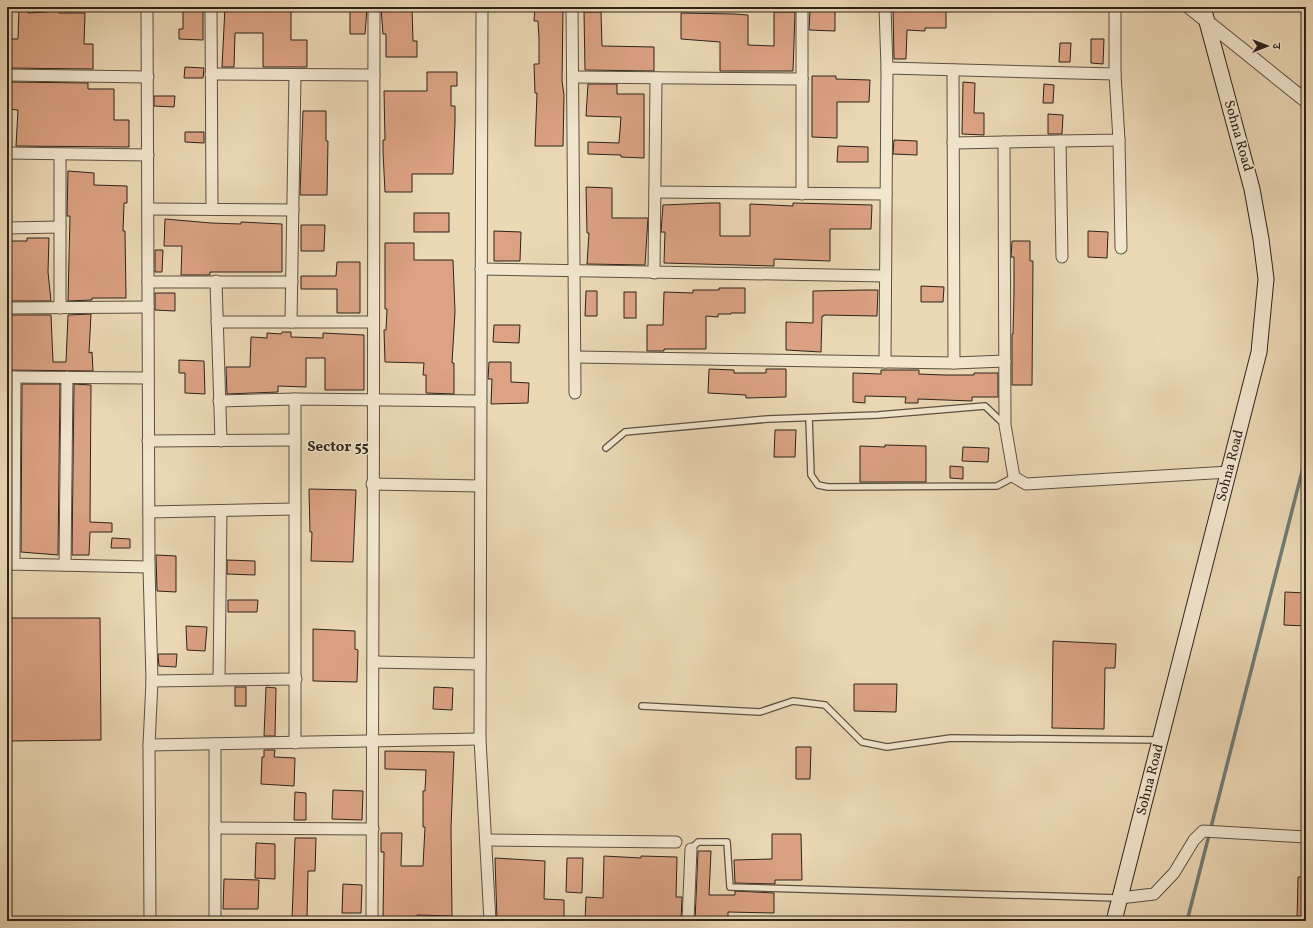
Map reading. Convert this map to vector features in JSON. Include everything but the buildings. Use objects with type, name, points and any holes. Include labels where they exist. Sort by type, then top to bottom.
[{"type":"main road","name":"Sohna Road","points":[[1114,921],[1259,352],[1266,279],[1252,190],[1204,14]]},
{"type":"street","points":[[147,7],[148,441],[152,681],[149,745],[150,921]]},
{"type":"street","points":[[211,7],[212,209]]},
{"type":"street","points":[[372,921],[374,741],[372,322],[374,7]]},
{"type":"street","points":[[482,7],[480,739],[490,921]]},
{"type":"street","points":[[572,7],[576,393]]},
{"type":"street","points":[[802,7],[802,194]]},
{"type":"street","points":[[885,7],[887,68],[885,362]]},
{"type":"street","points":[[1115,7],[1121,248]]},
{"type":"street","points":[[1189,7],[1204,14],[1303,99]]},
{"type":"street","points":[[887,68],[1116,74]]},
{"type":"street","points":[[953,70],[954,363]]},
{"type":"street","points":[[211,74],[374,75]]},
{"type":"street","points":[[291,322],[294,74]]},
{"type":"street","points":[[7,75],[148,77]]},
{"type":"street","points":[[573,77],[802,79]]},
{"type":"street","points":[[654,273],[656,78]]},
{"type":"street","points":[[953,143],[1119,140]]},
{"type":"street","points":[[1060,141],[1062,257]]},
{"type":"street","points":[[1004,142],[1004,426],[1014,477],[1026,484],[1229,472]]},
{"type":"street","points":[[7,153],[148,155]]},
{"type":"street","points":[[60,154],[60,308]]},
{"type":"street","points":[[655,192],[886,194]]},
{"type":"street","points":[[148,209],[293,210]]},
{"type":"street","points":[[7,228],[60,227]]},
{"type":"street","points":[[481,269],[574,272],[886,276]]},
{"type":"street","points":[[216,281],[220,441]]},
{"type":"street","points":[[148,282],[292,282]]},
{"type":"street","points":[[7,308],[148,307]]},
{"type":"street","points":[[217,322],[372,322]]},
{"type":"street","points":[[575,357],[954,363],[1005,361]]},
{"type":"street","points":[[148,378],[11,377],[11,564],[149,568]]},
{"type":"street","points":[[64,565],[67,377]]},
{"type":"street","points":[[295,399],[295,743]]},
{"type":"street","points":[[219,401],[372,399],[480,401]]},
{"type":"street","points":[[148,441],[295,440]]},
{"type":"street","points":[[372,484],[480,486]]},
{"type":"street","points":[[149,512],[295,509]]},
{"type":"street","points":[[219,679],[221,511]]},
{"type":"street","points":[[373,662],[480,664]]},
{"type":"street","points":[[152,681],[296,679]]},
{"type":"street","points":[[149,745],[480,739]]},
{"type":"street","points":[[215,744],[215,921]]},
{"type":"street","points":[[215,828],[373,829]]},
{"type":"street","points":[[1120,898],[1154,894],[1174,873],[1194,840],[1203,831],[1306,836]]},
{"type":"street","points":[[486,840],[676,842]]},
{"type":"street","points":[[688,921],[691,848]]},
{"type":"lane","points":[[606,448],[625,432],[768,419],[878,415],[985,406],[1004,426]]},
{"type":"lane","points":[[809,418],[811,475],[818,485],[828,487],[997,486],[1014,477]]},
{"type":"lane","points":[[642,706],[760,712],[793,701],[825,705],[862,742],[887,747],[951,738],[1160,740]]},
{"type":"lane","points":[[691,848],[698,842],[727,842],[730,887],[1120,898]]},
{"type":"waterway","points":[[1302,7],[1306,51]]},
{"type":"waterway","points":[[1187,921],[1306,456]]},
{"type":"district","name":"Sector 55","points":[[338,447]]}]
